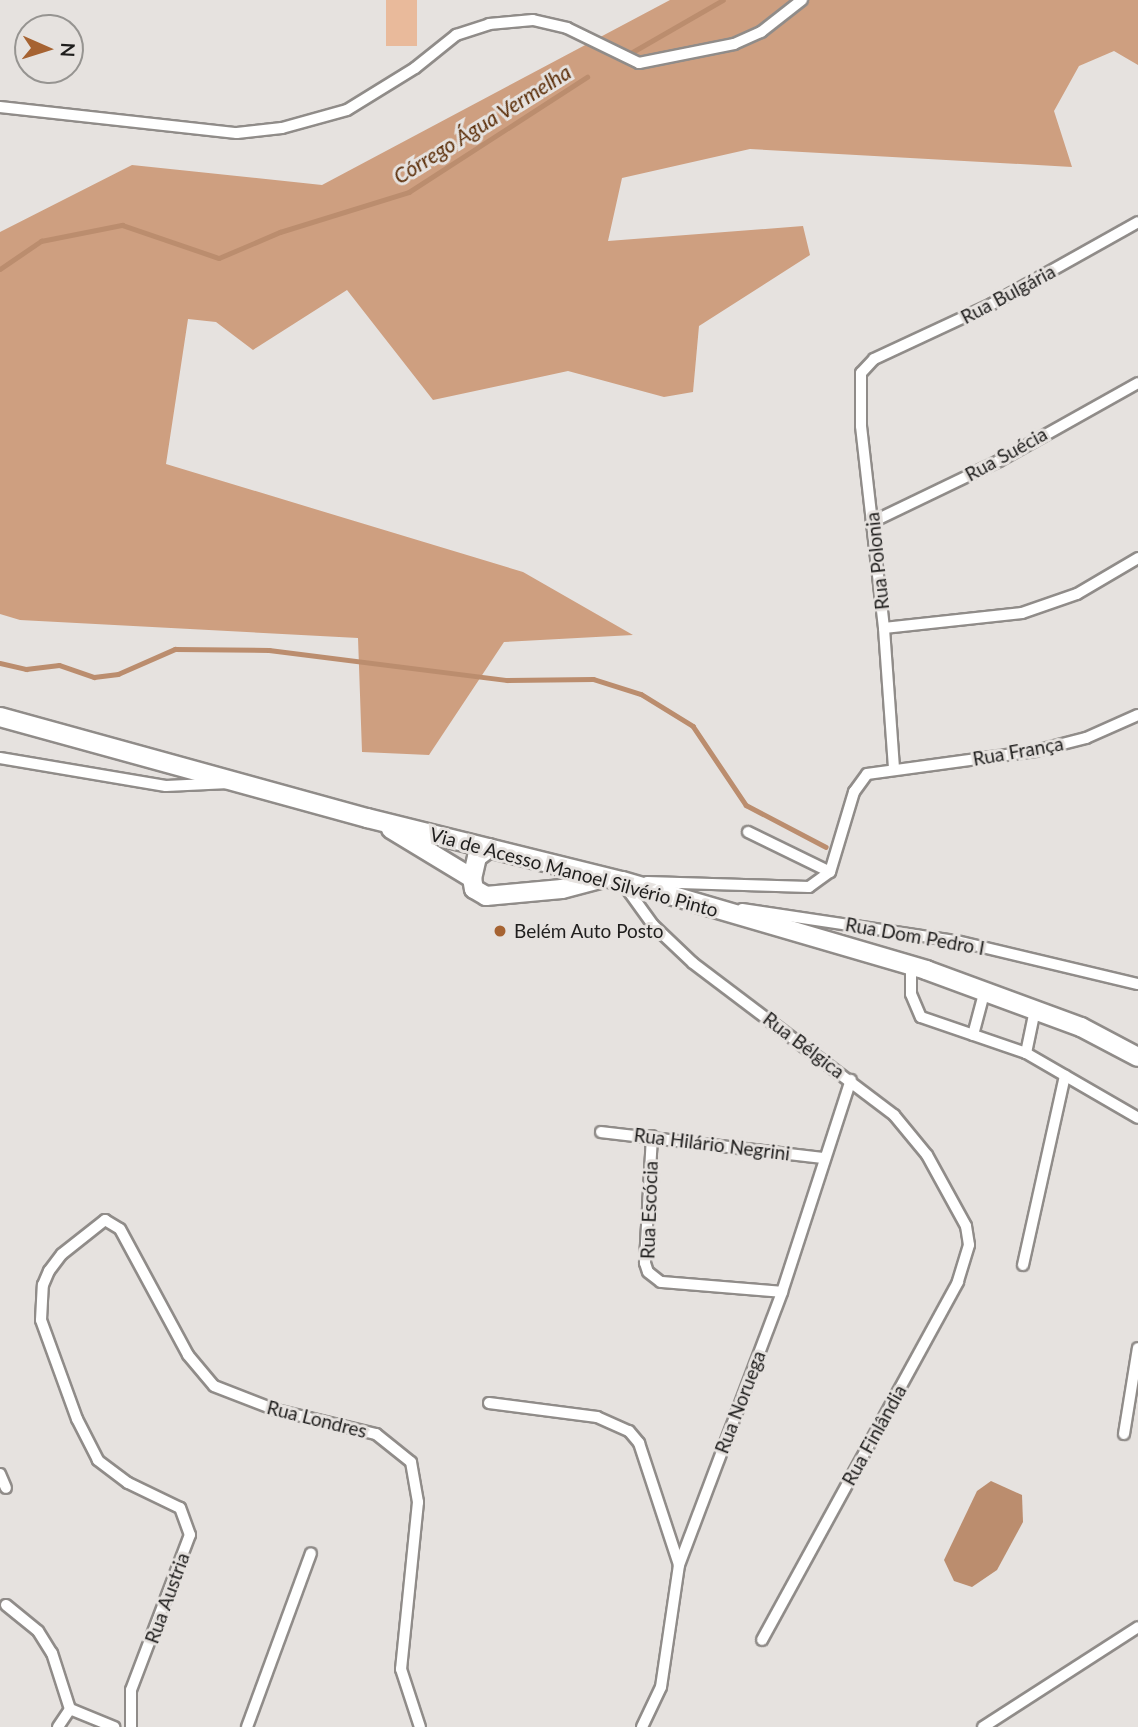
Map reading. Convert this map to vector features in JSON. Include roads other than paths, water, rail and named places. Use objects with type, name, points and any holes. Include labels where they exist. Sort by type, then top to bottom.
[{"type":"main road","name":"Via de Acesso Manoel Silvério Pinto","points":[[0,717],[380,821],[614,879],[911,966],[985,990],[1035,1010],[1138,1057]]},
{"type":"main road","points":[[380,821],[472,878]]},
{"type":"main road","points":[[488,848],[477,857],[472,878],[474,889],[497,897],[614,879]]},
{"type":"street","points":[[0,107],[237,133],[282,128],[347,110],[415,68],[456,35],[489,24],[533,20],[567,27],[639,63],[734,44],[761,32],[802,0]]},
{"type":"street","name":"Rua Bulgária","points":[[874,359],[992,304],[1138,222]]},
{"type":"street","name":"Rua Polonia","points":[[874,359],[866,365],[860,383],[884,628],[894,768]]},
{"type":"street","name":"Rua Suécia","points":[[872,522],[999,461],[1138,383]]},
{"type":"street","points":[[884,628],[1022,613],[1077,593],[1138,558]]},
{"type":"street","name":"Rua França","points":[[894,768],[1035,751],[1086,738],[1138,715]]},
{"type":"street","points":[[0,758],[166,786],[235,782]]},
{"type":"street","points":[[614,879],[790,890],[818,883],[830,872],[859,781],[867,774],[894,768]]},
{"type":"street","points":[[748,832],[830,872]]},
{"type":"street","name":"Rua Bélgica","points":[[614,879],[653,925],[693,963],[851,1080],[912,1135],[966,1226]]},
{"type":"street","name":"Rua Dom Pedro I","points":[[689,902],[957,941],[1138,984]]},
{"type":"street","points":[[911,966],[911,994],[921,1017],[1026,1054],[1138,1118]]},
{"type":"street","points":[[973,1035],[985,990]]},
{"type":"street","points":[[1026,1054],[1035,1010]]},
{"type":"street","points":[[1023,1265],[1065,1076]]},
{"type":"street","name":"Rua Noruega","points":[[642,1727],[661,1687],[679,1565],[782,1292],[851,1080]]},
{"type":"street","name":"Rua Hilário Negrini","points":[[601,1132],[824,1158]]},
{"type":"street","name":"Rua Escócia","points":[[652,1136],[645,1247],[648,1272],[662,1282],[782,1292]]},
{"type":"street","name":"Rua Londres","points":[[108,1471],[77,1419],[41,1320],[40,1304],[43,1285],[62,1254],[99,1222],[113,1221],[120,1229],[188,1354],[214,1386],[276,1410],[376,1434],[411,1462],[418,1502],[401,1668],[420,1727]]},
{"type":"street","name":"Rua Finlândia","points":[[762,1640],[958,1282],[969,1245],[966,1226]]},
{"type":"street","points":[[1124,1434],[1138,1348]]},
{"type":"street","points":[[489,1403],[597,1417],[629,1432],[639,1443],[679,1565]]},
{"type":"street","name":"Rua Austria","points":[[108,1471],[180,1508],[190,1535],[131,1690],[131,1727]]},
{"type":"street","points":[[0,1474],[6,1488]]},
{"type":"street","points":[[247,1727],[311,1553]]},
{"type":"street","points":[[6,1605],[38,1631],[52,1653],[70,1709],[114,1727]]},
{"type":"street","points":[[983,1727],[1138,1627]]},
{"type":"street","points":[[58,1727],[70,1709]]},
{"type":"waterway","points":[[629,54],[723,0]]},
{"type":"waterway","name":"Córrego Água Vermelha","points":[[0,269],[41,241],[122,225],[219,258],[280,232],[409,192],[587,77]]},
{"type":"waterway","points":[[0,663],[26,669],[59,665],[94,677],[118,674],[175,649],[269,650],[507,680],[593,679],[641,694],[693,726],[746,805],[826,847]]},
{"type":"place","name":"Belém Auto Posto","points":[[500,931]]}]
